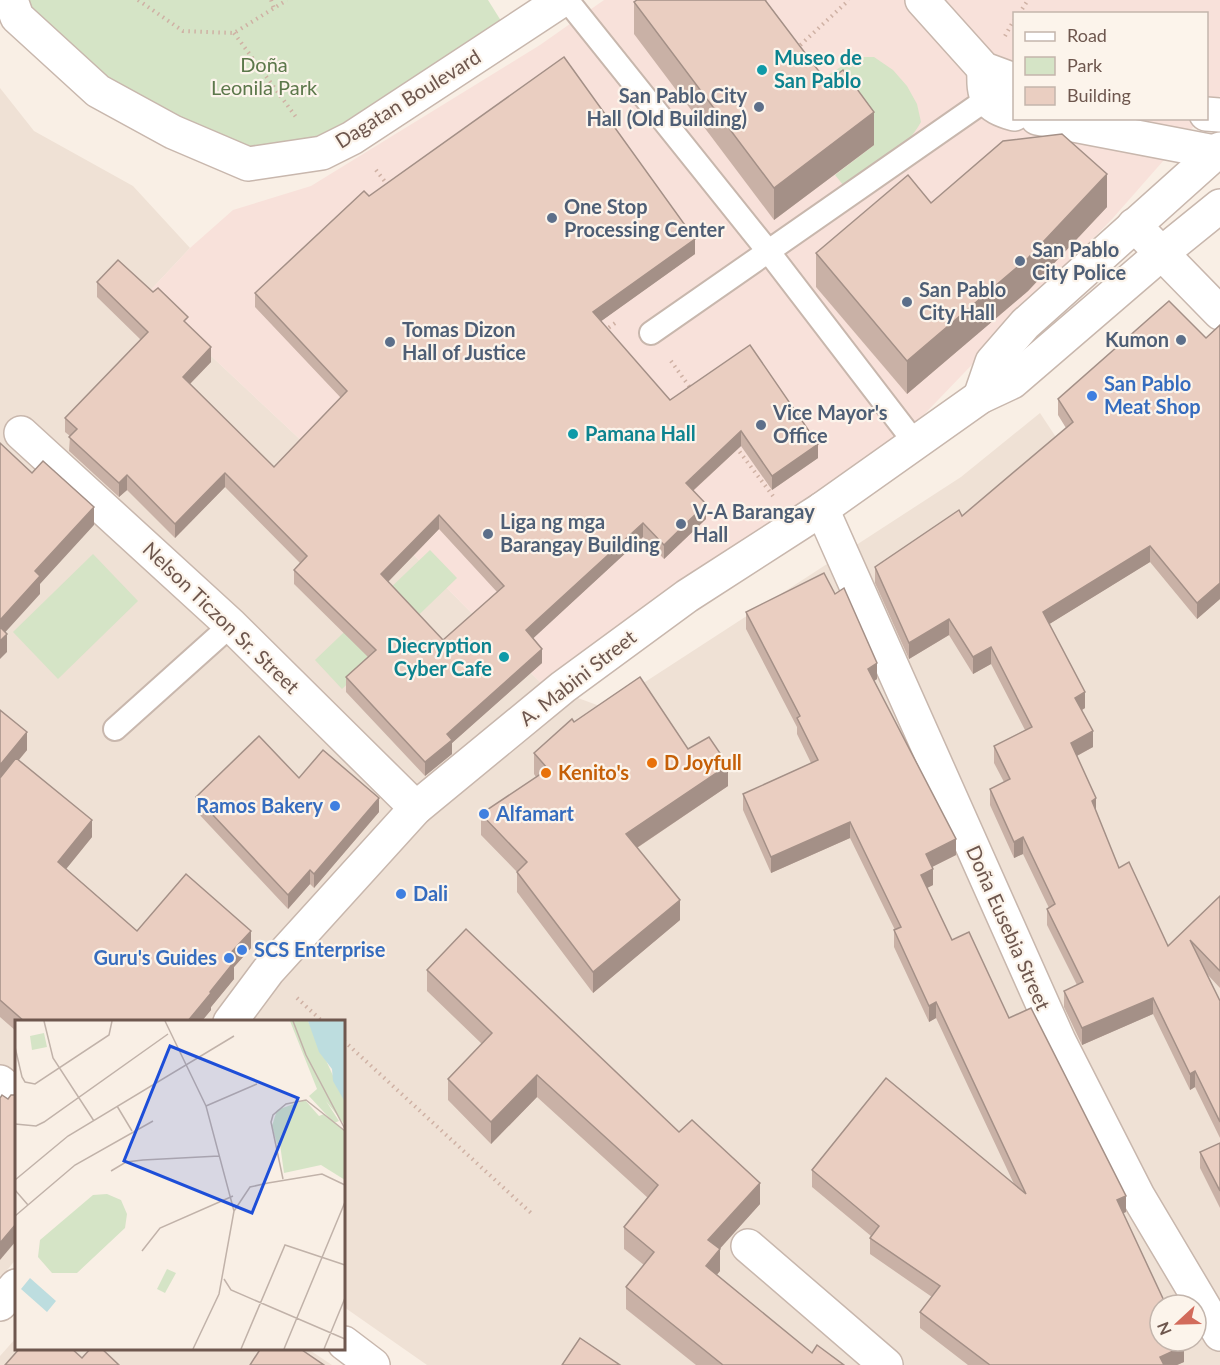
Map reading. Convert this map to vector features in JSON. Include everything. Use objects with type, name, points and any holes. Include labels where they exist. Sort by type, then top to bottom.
[{"type":"street","name":"Dagatan Boulevard","points":[[11,0],[17,17],[98,91],[173,132],[248,164],[322,153],[352,138],[562,0]]},
{"type":"street","points":[[922,0],[995,94],[1013,81]]},
{"type":"street","points":[[1048,120],[1219,151]]},
{"type":"street","points":[[980,398],[992,362],[1025,324],[1219,151]]},
{"type":"street","name":"A. Mabini Street","points":[[231,1020],[268,971],[416,808],[563,687],[687,596],[822,508],[980,398],[1012,382],[1220,206]]},
{"type":"street","points":[[1134,225],[1220,313]]},
{"type":"street","name":"Nelson Ticzon Sr. Street","points":[[21,433],[231,625],[416,808]]},
{"type":"street","name":"Doña Eusebia Street","points":[[822,508],[1059,1041],[1138,1196],[1220,1334]]},
{"type":"street","points":[[0,1082],[15,1094]]},
{"type":"street","points":[[748,1246],[886,1365]]},
{"type":"street","points":[[0,1304],[15,1287]]},
{"type":"street","points":[[345,1344],[373,1365]]},
{"type":"lane","points":[[567,0],[768,251],[915,444]]},
{"type":"lane","points":[[651,333],[995,94]]},
{"type":"lane","points":[[115,729],[231,625]]},
{"type":"path","points":[[138,0],[183,31],[234,33],[287,0]]},
{"type":"path","points":[[271,0],[274,8]]},
{"type":"path","points":[[794,51],[849,0]]},
{"type":"path","points":[[234,33],[322,153]]},
{"type":"path","points":[[599,335],[628,314],[651,333],[697,397]]},
{"type":"path","points":[[731,441],[776,500]]},
{"type":"path","points":[[345,1042],[531,1212]]},
{"type":"shaded area","points":[[604,0],[1220,0],[1220,96],[1208,110],[1208,12],[1013,12],[1013,120],[1199,120],[1113,218],[914,425],[543,685],[408,549],[353,489],[146,295],[190,248],[233,210],[311,186],[540,45]]},
{"type":"shaded area","points":[[0,88],[34,131],[133,186],[190,248],[146,295],[353,489],[408,549],[543,685],[605,708],[961,477],[1040,413],[1073,463],[1220,442],[1220,1365],[427,1365],[345,1308],[345,1020],[15,1020],[15,1260],[0,1279]]},
{"type":"shaded area","points":[[15,1339],[15,1350],[310,1350],[332,1365],[0,1365],[0,1356]]},
{"type":"green space","name":"Doña Leonila Park","points":[[19,0],[488,0],[503,24],[349,139],[261,154],[100,94]]},
{"type":"green space","points":[[856,57],[874,57],[893,70],[907,86],[917,104],[921,122],[897,151],[848,191],[835,175],[874,145],[825,77]]},
{"type":"green space","points":[[430,550],[457,578],[342,689],[315,660]]},
{"type":"green space","points":[[93,554],[138,601],[58,679],[13,632]]},
{"type":"building","name":"San Pablo City Hall (Old Building)","points":[[637,0],[765,0],[827,82],[843,70],[874,112],[774,188],[634,2]]},
{"type":"building","points":[[564,57],[695,239],[593,312],[670,400],[750,345],[818,444],[772,476],[741,431],[686,483],[706,504],[664,545],[643,523],[526,630],[542,649],[447,734],[452,740],[425,762],[346,677],[376,650],[294,570],[307,556],[225,473],[175,524],[127,475],[119,483],[69,437],[77,429],[65,418],[148,332],[97,282],[118,260],[153,292],[158,288],[188,317],[184,321],[211,347],[183,377],[274,467],[347,391],[255,293],[364,191],[369,196]],"holes":[[[439,515],[504,586],[443,640],[381,574]]]},
{"type":"building","points":[[1062,134],[1107,174],[1028,258],[907,361],[816,253],[908,175],[931,203],[1003,141]]},
{"type":"building","points":[[1169,301],[1206,338],[1220,325],[1220,583],[1197,603],[1150,546],[1043,612],[1085,692],[1075,698],[1093,731],[1071,743],[1096,798],[1092,801],[1119,868],[1129,862],[1168,946],[1220,896],[1220,971],[1190,940],[1220,1001],[1220,1122],[1195,1071],[1190,1074],[1153,998],[1082,1028],[1064,991],[1083,982],[1047,909],[1055,904],[1023,837],[1014,842],[990,789],[1010,779],[994,746],[1032,727],[991,647],[973,657],[949,619],[909,643],[875,567],[959,510],[962,516],[1073,422],[1058,399]]},
{"type":"building","points":[[0,443],[32,473],[43,461],[94,507],[35,571],[40,576],[0,620]]},
{"type":"building","points":[[824,573],[835,594],[844,588],[877,663],[868,669],[956,839],[926,854],[933,869],[921,875],[952,940],[969,932],[1009,1018],[1031,1008],[1126,1196],[1117,1200],[1160,1293],[1148,1293],[1148,1353],[1169,1353],[1160,1357],[1164,1365],[990,1365],[920,1312],[940,1286],[870,1238],[879,1226],[812,1170],[886,1078],[1026,1194],[936,1002],[929,1006],[894,930],[901,927],[850,822],[771,857],[743,794],[818,760],[797,718],[800,716],[746,612]]},
{"type":"building","points":[[0,627],[7,634],[0,641]]},
{"type":"building","points":[[640,677],[688,749],[709,737],[728,765],[626,834],[680,900],[593,972],[517,872],[527,862],[481,814],[548,769],[534,753],[572,719],[574,722]]},
{"type":"building","points":[[0,710],[27,732],[0,765]]},
{"type":"building","points":[[259,736],[299,778],[323,750],[379,798],[314,874],[310,870],[288,895],[196,797]]},
{"type":"building","points":[[16,758],[92,820],[58,862],[137,931],[186,874],[251,931],[227,957],[234,962],[189,1020],[23,1020],[0,1000],[0,778]]},
{"type":"building","points":[[466,929],[679,1132],[692,1120],[760,1183],[708,1240],[720,1249],[706,1266],[812,1353],[817,1345],[844,1365],[723,1365],[626,1287],[654,1252],[624,1227],[658,1185],[537,1075],[491,1122],[448,1079],[492,1033],[427,970]]},
{"type":"building","points":[[2,1095],[8,1099],[11,1095],[15,1095],[15,1225],[0,1243],[0,1098]]},
{"type":"building","points":[[1220,1143],[1220,1191],[1200,1152]]},
{"type":"building","points":[[580,1338],[620,1365],[562,1365]]},
{"type":"building","points":[[18,1350],[73,1350],[82,1358],[89,1350],[103,1350],[119,1365],[5,1365]]},
{"type":"building","points":[[260,1350],[302,1350],[324,1365],[250,1365]]},
{"type":"place","name":"Museo de San Pablo","points":[[762,70]]},
{"type":"place","name":"San Pablo City Hall (Old Building)","points":[[759,107]]},
{"type":"place","name":"One Stop Processing Center","points":[[552,218]]},
{"type":"place","name":"San Pablo City Police","points":[[1020,261]]},
{"type":"place","name":"San Pablo City Hall","points":[[907,302]]},
{"type":"place","name":"Kumon","points":[[1181,340]]},
{"type":"place","name":"Tomas Dizon Hall of Justice","points":[[390,342]]},
{"type":"place","name":"San Pablo Meat Shop","points":[[1092,396]]},
{"type":"place","name":"Vice Mayor's Office","points":[[761,425]]},
{"type":"place","name":"Pamana Hall","points":[[573,434]]},
{"type":"place","name":"V-A Barangay Hall","points":[[681,524]]},
{"type":"place","name":"Liga ng mga Barangay Building","points":[[488,534]]},
{"type":"place","name":"Diecryption Cyber Cafe","points":[[504,657]]},
{"type":"place","name":"D Joyfull","points":[[652,763]]},
{"type":"place","name":"Kenito's","points":[[546,773]]},
{"type":"place","name":"Ramos Bakery","points":[[335,806]]},
{"type":"place","name":"Alfamart","points":[[484,814]]},
{"type":"place","name":"Dali","points":[[401,894]]},
{"type":"place","name":"SCS Enterprise","points":[[242,950]]},
{"type":"place","name":"Guru's Guides","points":[[229,958]]}]
